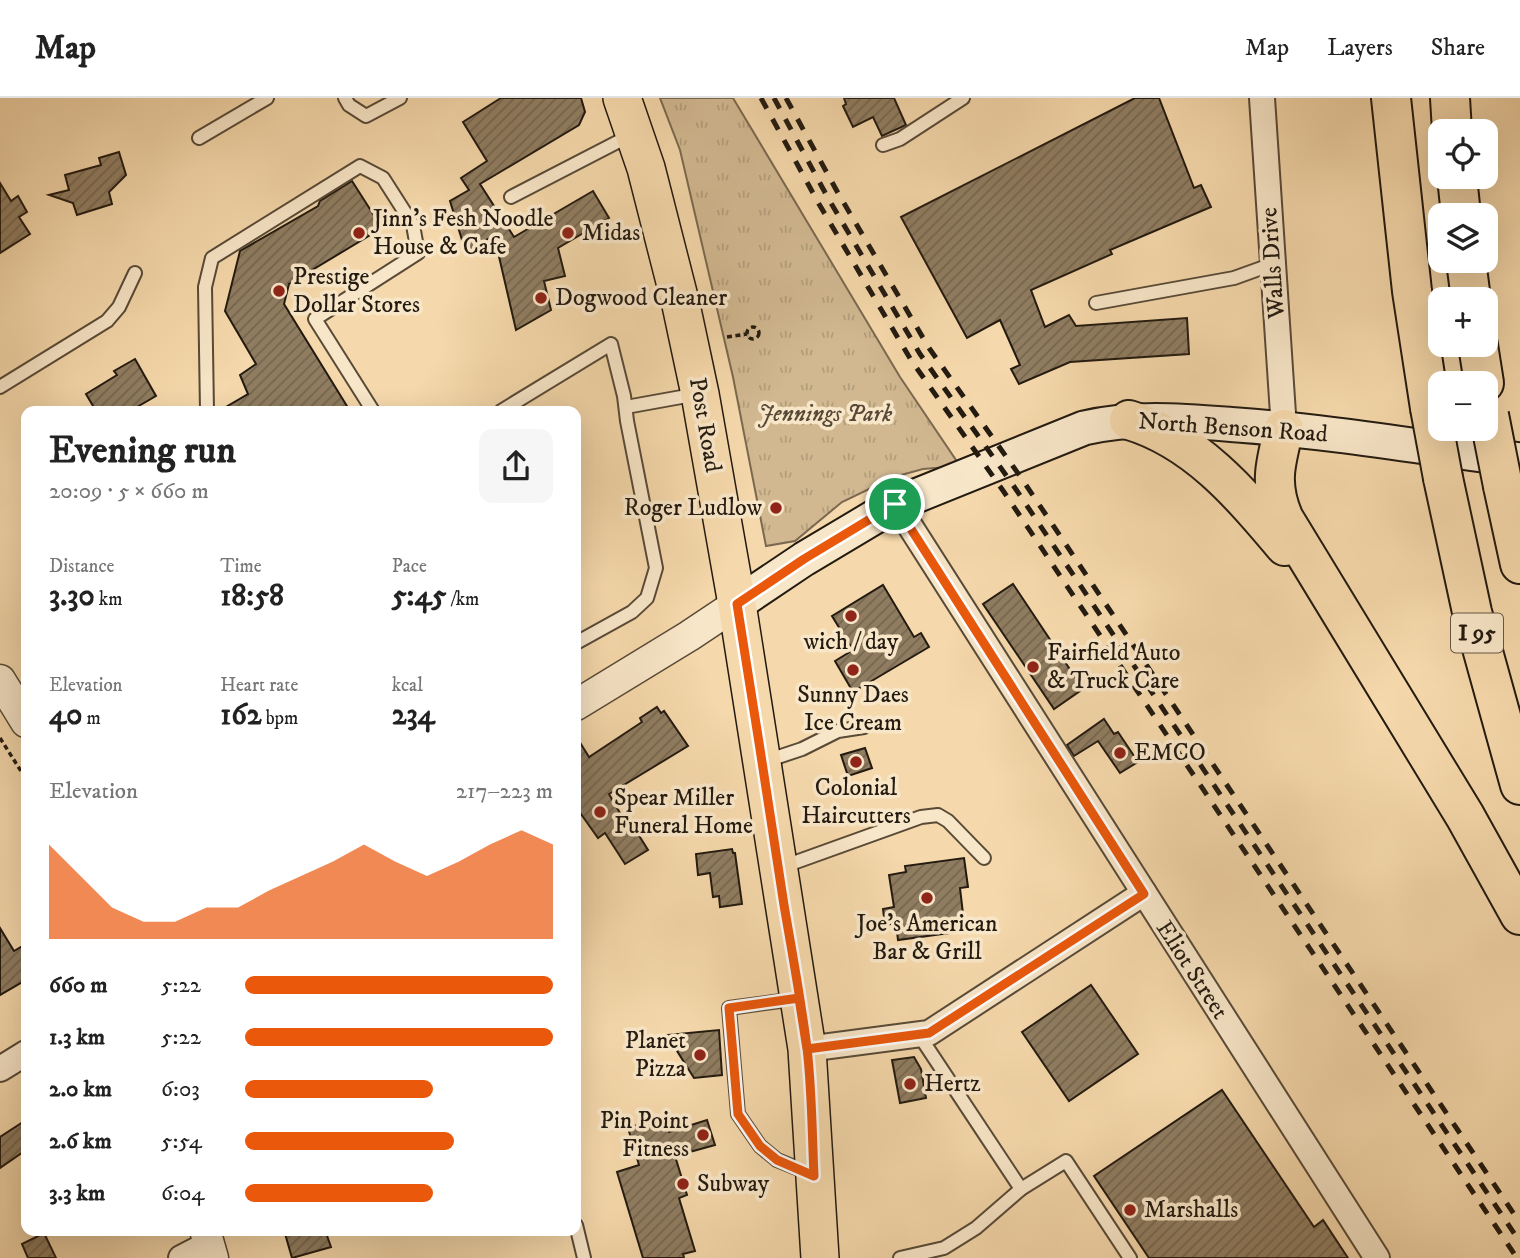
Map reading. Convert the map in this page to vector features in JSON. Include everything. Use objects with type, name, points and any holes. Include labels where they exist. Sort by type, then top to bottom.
[{"type":"highway","name":"I 95","points":[[1391,98],[1412,291],[1443,478],[1472,612],[1520,785]]},
{"type":"highway","points":[[1450,98],[1451,119]]},
{"type":"highway","points":[[1129,420],[1153,428],[1188,447],[1219,474],[1304,568],[1353,633]]},
{"type":"highway","points":[[1284,429],[1273,480],[1278,505],[1292,534],[1465,816],[1520,915]]},
{"type":"highway","points":[[1498,432],[1512,473],[1520,564]]},
{"type":"main road","name":"Post Road","points":[[622,98],[646,167],[678,293],[700,394],[737,604],[807,1049],[820,1258]]},
{"type":"main road","name":"North Benson Road","points":[[737,604],[804,559],[895,504],[1084,428],[1129,420],[1166,420],[1284,429],[1512,473]]},
{"type":"street","name":"Walls Drive","points":[[1262,98],[1284,429]]},
{"type":"street","name":"Eliot Street","points":[[895,504],[1377,1258]]},
{"type":"street","points":[[581,702],[737,604]]},
{"type":"street","points":[[0,680],[21,714]]},
{"type":"street","points":[[807,1049],[929,1033],[1144,894]]},
{"type":"street","points":[[0,1069],[21,1056]]},
{"type":"street","points":[[181,1258],[209,1244]]},
{"type":"lane","points":[[199,138],[267,98]]},
{"type":"lane","points":[[345,98],[349,105],[366,116],[400,98]]},
{"type":"lane","points":[[883,145],[900,139],[963,98]]},
{"type":"lane","points":[[511,197],[635,133]]},
{"type":"lane","points":[[207,406],[205,287],[212,258],[360,166],[383,178],[413,225],[418,253],[315,319],[370,406]]},
{"type":"lane","points":[[1096,303],[1234,278],[1273,264]]},
{"type":"lane","points":[[0,387],[107,321],[119,307],[135,273]]},
{"type":"lane","points":[[509,406],[611,344],[626,407],[656,568],[648,598],[632,611],[581,640]]},
{"type":"lane","points":[[626,407],[700,394]]},
{"type":"lane","points":[[762,762],[802,750],[838,731],[864,727]]},
{"type":"lane","points":[[779,868],[921,817],[937,815],[948,821],[984,858]]},
{"type":"lane","points":[[799,998],[729,1008],[738,1114],[760,1146],[777,1160],[814,1176]]},
{"type":"lane","points":[[919,1035],[1021,1189]]},
{"type":"lane","points":[[900,1258],[948,1253],[1021,1189],[1066,1161],[1130,1258]]},
{"type":"lane","points":[[578,1236],[584,1258]]},
{"type":"path","points":[[727,337],[747,334]]},
{"type":"path","points":[[0,738],[21,771]]},
{"type":"green space","name":"Jennings Park","points":[[660,98],[733,98],[900,377],[960,466],[923,469],[894,477],[842,502],[795,541],[766,546],[733,377],[680,150]]},
{"type":"building","points":[[501,98],[581,98],[585,112],[579,125],[480,184],[514,237],[593,191],[609,218],[558,248],[565,276],[544,281],[551,310],[516,330],[494,235],[466,253],[450,201],[469,190],[461,178],[487,161],[463,122]]},
{"type":"building","points":[[844,98],[894,98],[906,125],[882,136],[873,117],[853,127],[843,106],[846,104]]},
{"type":"building","points":[[1135,98],[1159,98],[1194,188],[1201,185],[1211,207],[1110,250],[1112,254],[1031,290],[1045,327],[1069,315],[1076,326],[1187,318],[1189,354],[1070,362],[1019,384],[1011,369],[1020,365],[1000,320],[967,338],[901,217]]},
{"type":"building","points":[[119,152],[126,175],[109,192],[112,204],[77,215],[73,203],[49,195],[69,190],[65,175],[101,165],[99,158]]},
{"type":"building","points":[[352,181],[382,228],[289,284],[284,304],[347,406],[228,406],[248,394],[240,375],[256,364],[225,311],[240,251],[318,206],[320,201]]},
{"type":"building","points":[[0,183],[11,201],[18,196],[27,212],[19,217],[30,234],[0,253]]},
{"type":"building","points":[[135,359],[156,396],[139,406],[93,406],[86,394],[117,375],[114,371]]},
{"type":"building","points":[[1013,584],[1083,689],[1054,709],[983,604]]},
{"type":"building","points":[[883,585],[914,637],[921,633],[929,647],[853,692],[835,661],[853,650],[832,616]]},
{"type":"building","points":[[657,707],[661,713],[664,711],[688,746],[609,794],[624,820],[628,818],[648,850],[625,864],[605,833],[598,838],[581,814],[581,744],[589,757],[642,722],[640,718]]},
{"type":"building","points":[[1104,719],[1114,734],[1118,732],[1138,762],[1120,773],[1098,741],[1074,756],[1067,745]]},
{"type":"building","name":"Colonial Haircutters","points":[[865,748],[872,768],[848,776],[841,755]]},
{"type":"building","points":[[732,849],[735,853],[742,904],[720,907],[719,896],[713,897],[710,873],[698,875],[696,854]]},
{"type":"building","name":"Joe's American Bar & Grill","points":[[964,858],[968,887],[960,888],[965,931],[898,940],[896,923],[885,925],[883,909],[894,907],[889,875],[906,872],[905,866]]},
{"type":"building","points":[[0,928],[14,951],[21,947],[21,983],[0,995]]},
{"type":"building","points":[[1091,985],[1138,1054],[1069,1101],[1022,1032]]},
{"type":"building","name":"Planet Pizza","points":[[719,1030],[722,1075],[694,1078],[667,1035]]},
{"type":"building","name":"Hertz","points":[[914,1057],[921,1069],[926,1098],[900,1103],[892,1060]]},
{"type":"building","points":[[1222,1090],[1314,1227],[1323,1220],[1348,1258],[1149,1258],[1094,1176]]},
{"type":"building","points":[[654,1120],[655,1123],[666,1120],[669,1132],[707,1120],[715,1145],[675,1156],[687,1195],[679,1198],[695,1251],[683,1254],[684,1258],[643,1258],[617,1172],[639,1165],[628,1128]]},
{"type":"building","points":[[21,1123],[21,1153],[0,1168],[0,1137]]},
{"type":"building","points":[[38,1236],[45,1236],[56,1258],[28,1258],[22,1244]]},
{"type":"building","points":[[286,1236],[327,1236],[331,1247],[292,1258]]},
{"type":"railway","points":[[761,98],[819,204],[911,360],[1004,492],[1517,1258]]},
{"type":"railway","points":[[774,98],[828,198],[920,354],[1013,485],[1520,1242]]},
{"type":"railway","points":[[786,98],[929,348],[1022,479],[1520,1223]]},
{"type":"place","name":"Jinn's Fesh Noodle House & Cafe","points":[[359,233]]},
{"type":"place","name":"Midas","points":[[568,233]]},
{"type":"place","name":"Prestige Dollar Stores","points":[[279,291]]},
{"type":"place","name":"Dogwood Cleaner","points":[[541,298]]},
{"type":"place","name":"Roger Ludlow","points":[[776,508]]},
{"type":"place","name":"wich / day","points":[[851,616]]},
{"type":"place","name":"Fairfield Auto & Truck Care","points":[[1033,667]]},
{"type":"place","name":"Sunny Daes Ice Cream","points":[[853,670]]},
{"type":"place","name":"EMCO","points":[[1120,753]]},
{"type":"place","name":"Colonial Haircutters","points":[[856,762]]},
{"type":"place","name":"Spear Miller Funeral Home","points":[[600,812]]},
{"type":"place","name":"Joe's American Bar & Grill","points":[[927,898]]},
{"type":"place","name":"Planet Pizza","points":[[700,1055]]},
{"type":"place","name":"Hertz","points":[[910,1084]]},
{"type":"place","name":"Pin Point Fitness","points":[[703,1135]]},
{"type":"place","name":"Subway","points":[[683,1184]]},
{"type":"place","name":"Marshalls","points":[[1130,1210]]},
{"type":"route","points":[[895,504],[804,559],[737,604],[779,868],[807,1049],[814,1176],[777,1160],[760,1146],[738,1114],[729,1008],[799,998],[807,1049],[929,1033],[1144,894],[895,504]]}]
